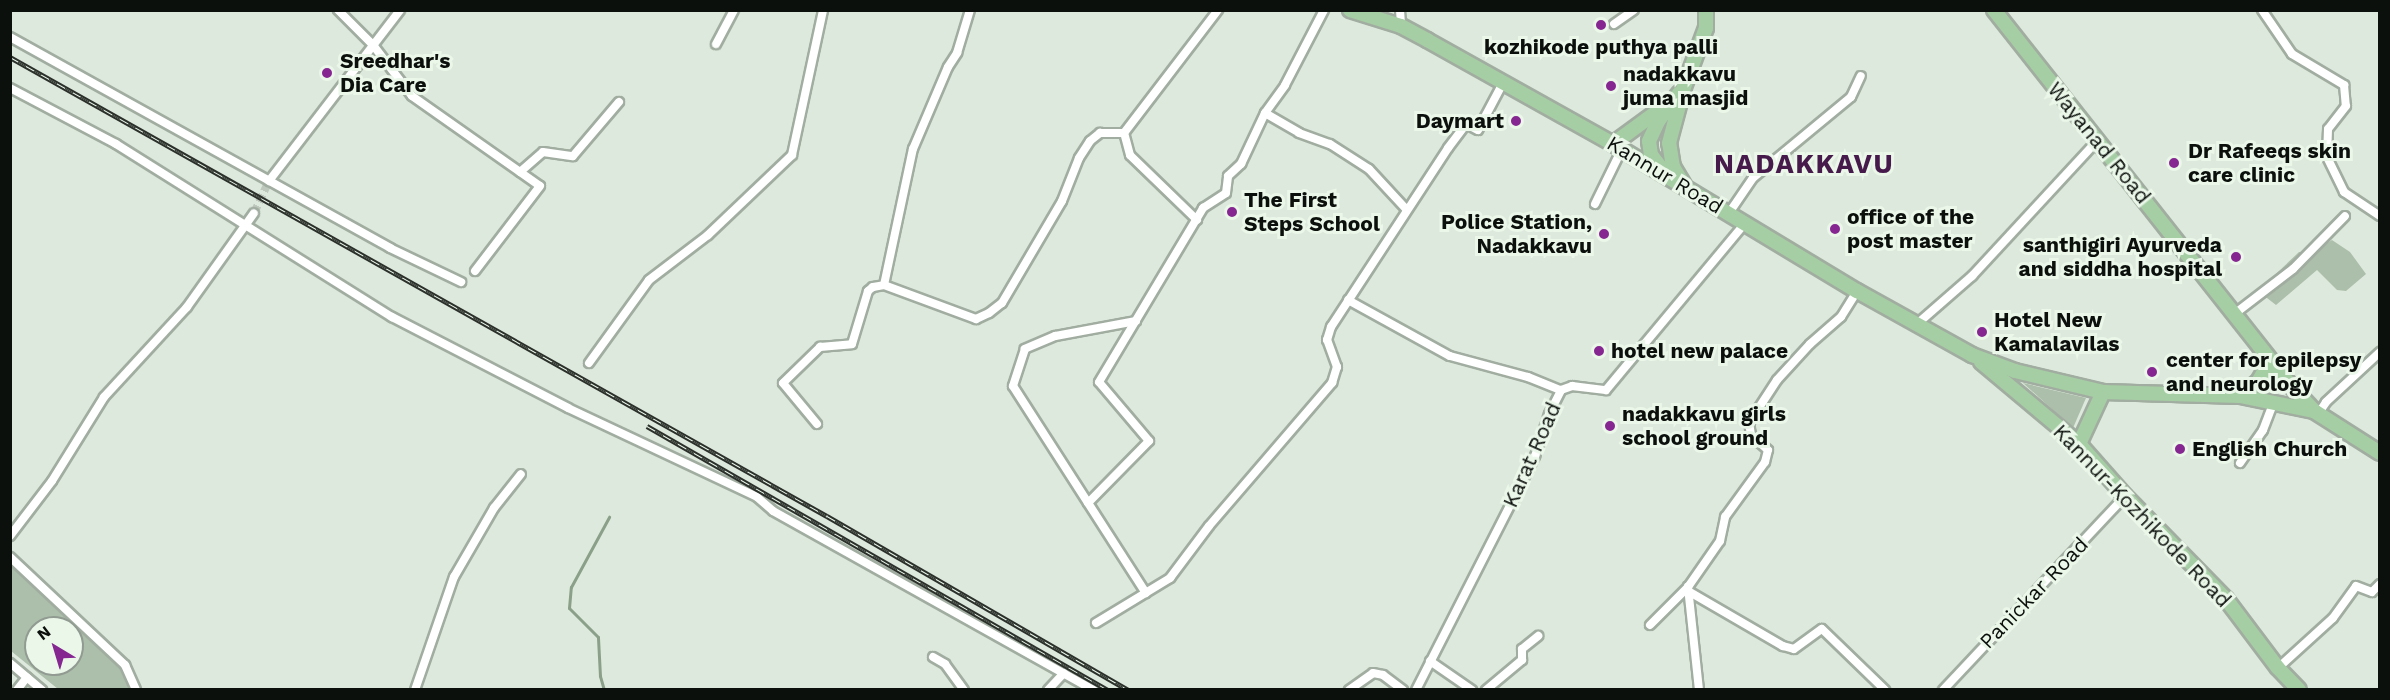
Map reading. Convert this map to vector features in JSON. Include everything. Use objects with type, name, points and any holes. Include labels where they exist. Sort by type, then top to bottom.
[{"type":"main road","name":"Kannur Road","points":[[1350,10],[1401,26],[1618,147],[1857,291],[1972,355]]},
{"type":"main road","points":[[1684,186],[1673,167],[1669,143],[1684,87],[1706,28],[1706,10]]},
{"type":"main road","name":"Wayanad Road","points":[[1994,10],[2271,361],[2316,412],[2379,453]]},
{"type":"main road","points":[[1618,147],[1684,87]]},
{"type":"main road","points":[[1670,178],[1651,155],[1649,141],[1659,120],[1684,87]]},
{"type":"main road","points":[[1972,355],[2015,371],[2103,392],[2240,396],[2316,412]]},
{"type":"main road","name":"Kannur-Kozhikode Road","points":[[1972,355],[2079,444],[2125,496],[2226,599],[2278,668],[2299,690]]},
{"type":"main road","points":[[2240,396],[2258,382],[2271,361]]},
{"type":"main road","points":[[2079,444],[2103,392]]},
{"type":"street","points":[[338,10],[373,45],[412,96],[540,186],[475,271]]},
{"type":"street","points":[[269,181],[400,10]]},
{"type":"street","points":[[716,44],[734,10]]},
{"type":"street","points":[[589,363],[649,279],[708,235],[792,155],[823,10]]},
{"type":"street","points":[[884,285],[912,149],[948,67],[957,53],[970,10]]},
{"type":"street","points":[[1124,133],[1218,10]]},
{"type":"street","points":[[1088,503],[1149,441],[1099,382],[1203,208],[1226,193],[1228,176],[1241,164],[1265,113],[1285,85],[1324,10]]},
{"type":"street","points":[[1400,10],[1401,26]]},
{"type":"street","points":[[1614,24],[1634,10]]},
{"type":"street","points":[[2262,10],[2292,54],[2344,85],[2346,106],[2328,129],[2327,157],[2344,192],[2379,216]]},
{"type":"street","points":[[10,37],[390,248],[461,282]]},
{"type":"street","points":[[1729,213],[1754,178],[1851,98],[1861,76]]},
{"type":"street","points":[[1096,623],[1170,578],[1209,526],[1332,383],[1337,367],[1327,340],[1331,327],[1406,209],[1466,124],[1478,130],[1503,83]]},
{"type":"street","points":[[10,88],[116,144],[392,317],[568,408],[757,497],[774,512],[1093,690]]},
{"type":"street","points":[[520,172],[543,152],[573,156],[619,102]]},
{"type":"street","points":[[1265,113],[1299,133],[1330,144],[1369,169],[1406,209]]},
{"type":"street","points":[[817,424],[783,383],[820,347],[852,344],[868,291],[873,286],[884,285],[976,319],[989,313],[1002,303],[1062,201],[1079,158],[1090,141],[1100,133],[1124,133]]},
{"type":"street","points":[[1124,133],[1130,155],[1197,220]]},
{"type":"street","points":[[1917,324],[1972,276],[2098,140]]},
{"type":"street","points":[[1595,204],[1618,147]]},
{"type":"street","points":[[10,536],[52,481],[104,397],[187,307],[254,213]]},
{"type":"street","points":[[2234,315],[2293,269],[2345,216]]},
{"type":"street","name":"Karat Road","points":[[1416,690],[1530,467],[1561,390],[1572,386],[1606,390],[1745,223]]},
{"type":"street","points":[[1650,625],[1688,589],[1720,541],[1725,517],[1765,462],[1768,450],[1751,435],[1749,423],[1777,380],[1810,344],[1841,317],[1857,291]]},
{"type":"street","points":[[1348,300],[1450,356],[1528,377],[1561,390]]},
{"type":"street","points":[[1136,321],[1055,336],[1025,349],[1013,386],[1146,593]]},
{"type":"street","points":[[2316,412],[2379,352]]},
{"type":"street","points":[[2240,462],[2263,430],[2274,402]]},
{"type":"street","points":[[415,690],[454,577],[494,508],[521,474]]},
{"type":"street","name":"Panickar Road","points":[[1943,690],[2125,496]]},
{"type":"street","points":[[10,557],[125,665],[136,690]]},
{"type":"street","points":[[2278,668],[2333,618],[2356,586],[2372,592],[2379,584]]},
{"type":"street","points":[[1688,589],[1700,690]]},
{"type":"street","points":[[1688,589],[1783,646],[1794,649],[1822,630],[1885,690]]},
{"type":"street","points":[[1486,690],[1522,660],[1522,649],[1538,636]]},
{"type":"street","points":[[933,657],[945,664],[964,690]]},
{"type":"street","points":[[1430,661],[1472,690]]},
{"type":"street","points":[[10,663],[42,690]]},
{"type":"street","points":[[1349,690],[1373,672],[1403,690]]},
{"type":"street","points":[[1047,690],[1064,674]]},
{"type":"street","points":[[17,690],[27,677]]},
{"type":"green space","points":[[2332,240],[2350,252],[2366,274],[2346,291],[2337,290],[2317,270],[2276,305],[2258,291],[2299,252],[2313,252]]},
{"type":"green space","points":[[2023,383],[2086,398],[2073,428]]},
{"type":"green space","points":[[11,565],[65,616],[24,616],[24,662],[11,651]]},
{"type":"green space","points":[[84,634],[119,667],[130,689],[58,689],[42,676],[84,676]]},
{"type":"waterway","points":[[604,690],[600,676],[598,637],[569,608],[571,587],[609,517]]},
{"type":"tunnel","points":[[254,213],[269,181]]},
{"type":"railway","points":[[10,57],[827,516],[1128,690]]},
{"type":"railway","points":[[647,426],[1108,690]]},
{"type":"place","name":"kozhikode puthya palli","points":[[1601,25]]},
{"type":"place","name":"Sreedhar's Dia Care","points":[[327,73]]},
{"type":"place","name":"nadakkavu juma masjid","points":[[1611,86]]},
{"type":"place","name":"Daymart","points":[[1516,121]]},
{"type":"place","name":"Dr Rafeeqs skin care clinic","points":[[2174,163]]},
{"type":"place","name":"The First Steps School","points":[[1232,212]]},
{"type":"place","name":"office of the post master","points":[[1835,229]]},
{"type":"place","name":"Police Station, Nadakkavu","points":[[1604,234]]},
{"type":"place","name":"santhigiri Ayurveda and siddha hospital","points":[[2236,257]]},
{"type":"place","name":"Hotel New Kamalavilas","points":[[1982,332]]},
{"type":"place","name":"hotel new palace","points":[[1599,351]]},
{"type":"place","name":"center for epilepsy and neurology","points":[[2152,372]]},
{"type":"place","name":"nadakkavu girls school ground","points":[[1610,426]]},
{"type":"place","name":"English Church","points":[[2180,449]]},
{"type":"district","name":"NADAKKAVU","points":[[1804,165]]}]
